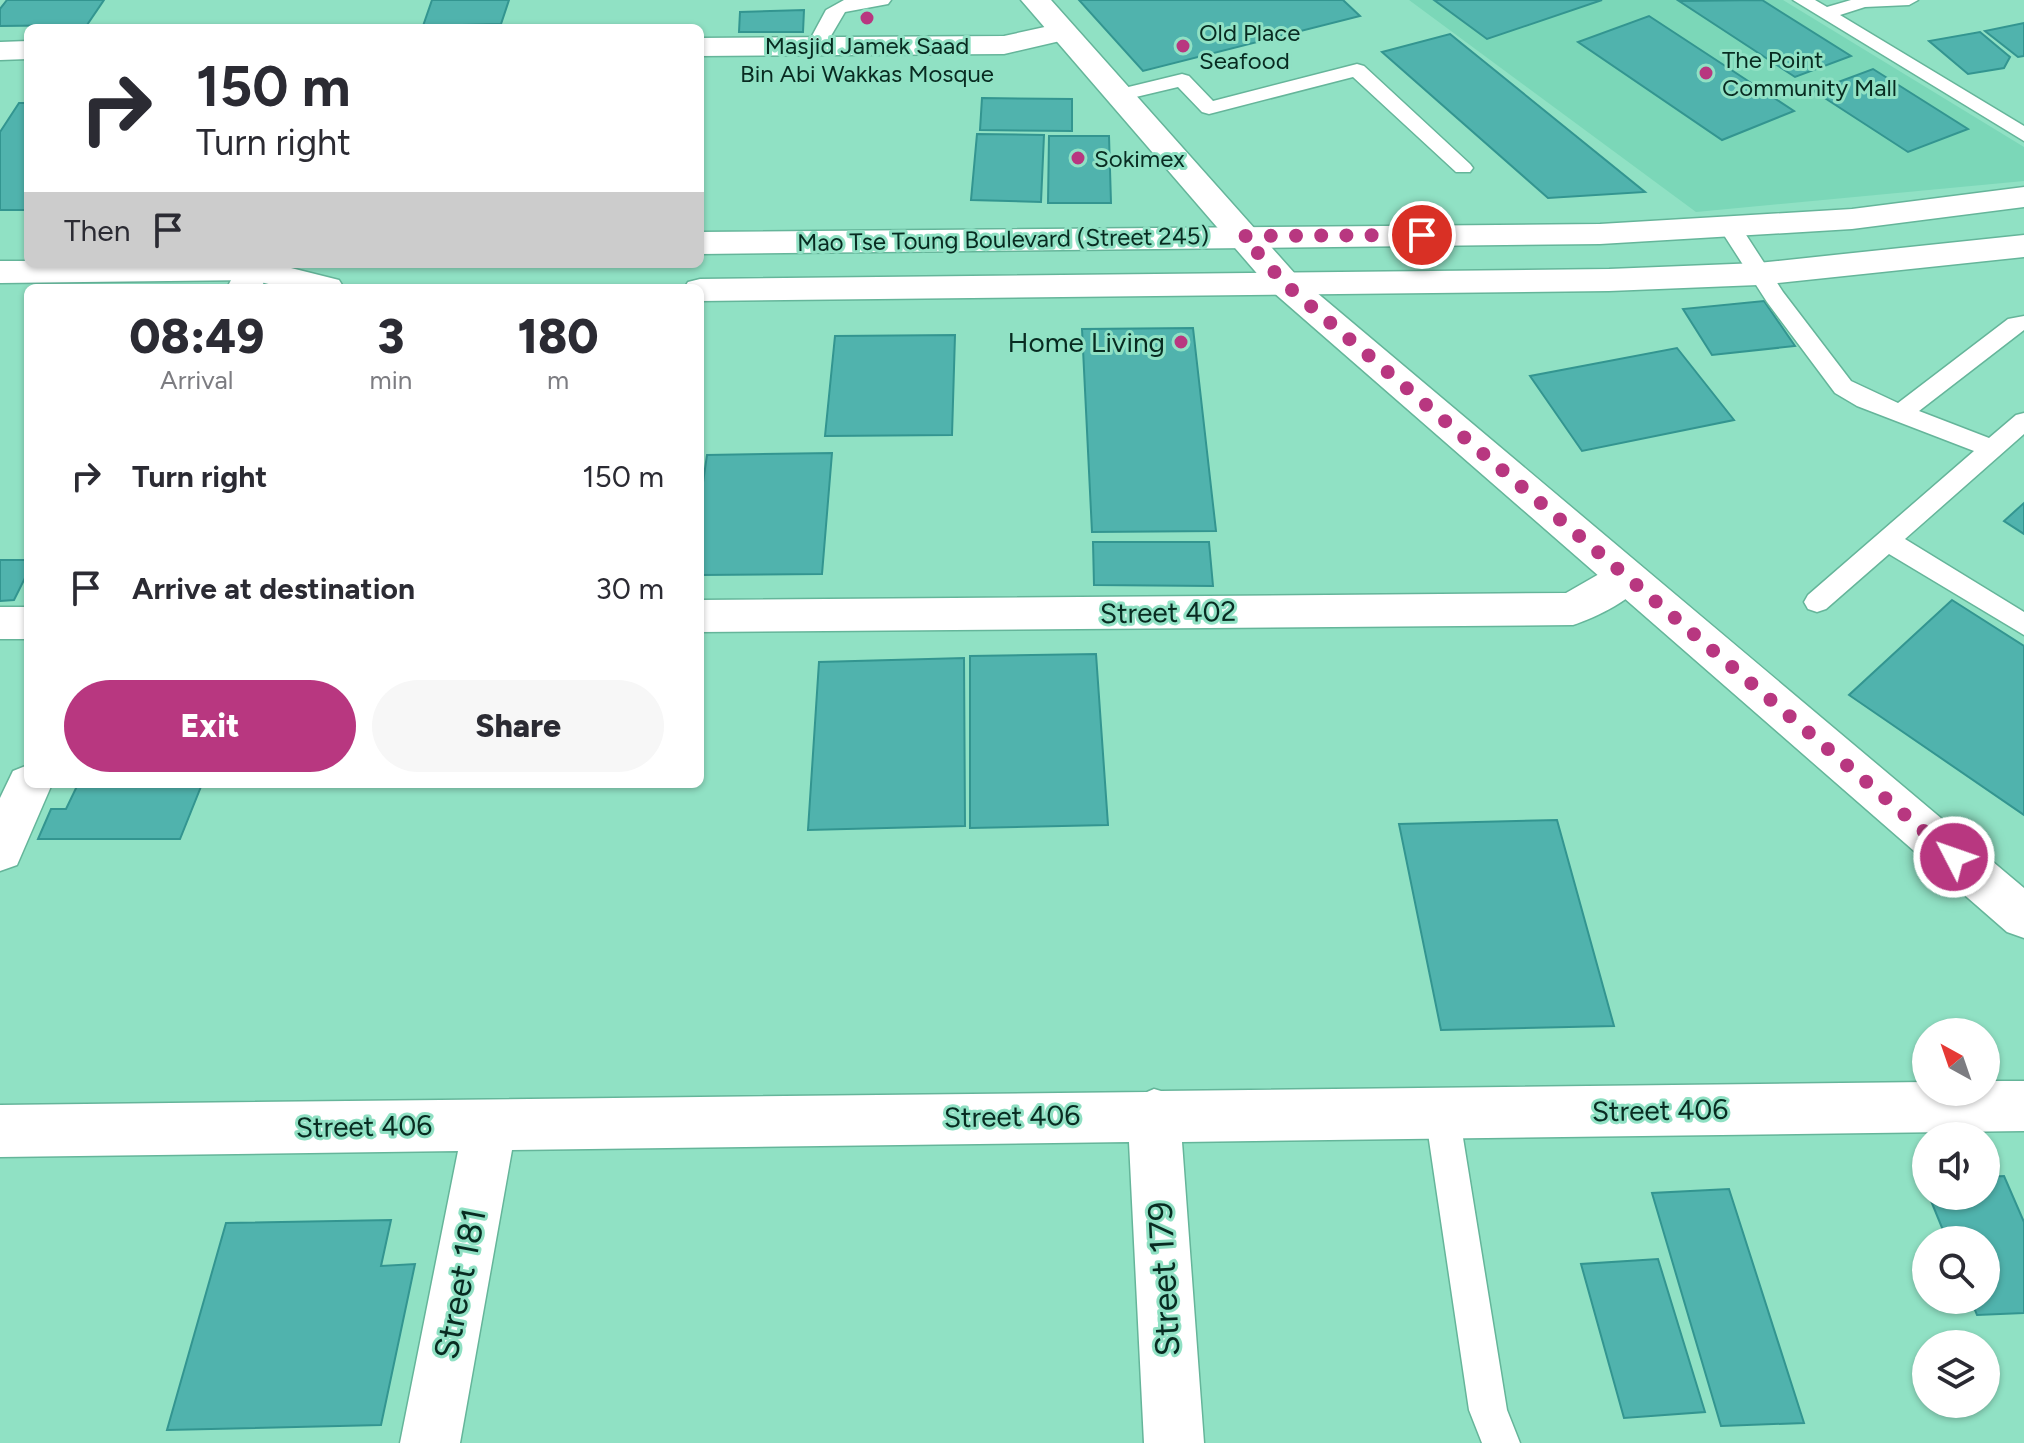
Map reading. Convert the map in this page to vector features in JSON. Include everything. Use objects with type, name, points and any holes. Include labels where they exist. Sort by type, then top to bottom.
[{"type":"street","points":[[1035,0],[1285,284],[2024,917]]},
{"type":"street","points":[[704,47],[1004,45],[1063,32]]},
{"type":"street","points":[[0,51],[24,50]]},
{"type":"street","name":"Mao Tse Toung Boulevard (Street 245)","points":[[704,243],[1600,234],[1731,229],[1852,219],[2024,197]]},
{"type":"street","points":[[851,288],[855,241]]},
{"type":"street","name":"Mao Tse Toung Boulevard (Street 245)","points":[[704,290],[1609,280],[1758,274],[2024,246]]},
{"type":"street","points":[[0,272],[258,274],[307,284]]},
{"type":"street","name":"Street 402","points":[[704,616],[1573,609],[1627,577]]},
{"type":"street","points":[[0,623],[24,623]]},
{"type":"street","points":[[0,851],[27,788]]},
{"type":"street","name":"Street 406","points":[[0,1131],[1154,1114],[2024,1106]]},
{"type":"street","name":"Street 179","points":[[1154,1114],[1174,1443]]},
{"type":"street","name":"Street 181","points":[[430,1443],[490,1124]]},
{"type":"lane","points":[[815,47],[831,13],[843,4],[882,0]]},
{"type":"lane","points":[[1802,0],[2024,134]]},
{"type":"lane","points":[[1825,14],[1863,2],[1909,0]]},
{"type":"lane","points":[[1119,95],[1182,80],[1209,108],[1357,70],[1463,168]]},
{"type":"lane","points":[[1731,229],[1758,274],[1843,387],[1865,400],[1992,448]]},
{"type":"lane","points":[[1901,413],[2016,324],[2024,323]]},
{"type":"lane","points":[[1817,602],[2024,421]]},
{"type":"lane","points":[[1887,540],[2024,625]]},
{"type":"lane","points":[[1442,1113],[1488,1410],[1501,1443]]},
{"type":"shaded area","name":"The Point Community Mall","points":[[1409,0],[1783,0],[2024,147],[2024,181],[1696,212]]},
{"type":"building","points":[[7,0],[104,0],[88,24],[0,26],[0,9]]},
{"type":"building","points":[[432,0],[509,0],[501,24],[424,24]]},
{"type":"building","name":"Old Place Seafood","points":[[1079,0],[1343,0],[1360,16],[1143,71]]},
{"type":"building","points":[[1434,0],[1602,0],[1487,39]]},
{"type":"building","points":[[1762,0],[1851,56],[1795,77],[1679,1]]},
{"type":"building","points":[[804,10],[803,32],[739,32],[740,12]]},
{"type":"building","points":[[1649,16],[1794,111],[1722,140],[1578,42]]},
{"type":"building","points":[[2024,23],[2024,56],[2018,57],[1985,31]]},
{"type":"building","points":[[1980,32],[2010,57],[2004,68],[1968,74],[1929,41]]},
{"type":"building","points":[[1450,34],[1645,192],[1548,198],[1382,52]]},
{"type":"building","points":[[1873,69],[1968,129],[1908,152],[1814,91]]},
{"type":"building","points":[[982,98],[1072,99],[1072,131],[980,130]]},
{"type":"building","points":[[19,103],[24,103],[24,210],[0,210],[0,132]]},
{"type":"building","points":[[977,134],[1044,135],[1041,202],[971,200]]},
{"type":"building","points":[[1049,136],[1109,136],[1111,203],[1048,203]]},
{"type":"building","points":[[1764,301],[1795,346],[1712,355],[1683,309]]},
{"type":"building","points":[[1193,328],[1216,531],[1092,532],[1082,329]]},
{"type":"building","points":[[955,335],[952,435],[825,436],[835,336]]},
{"type":"building","points":[[1677,348],[1734,420],[1582,451],[1530,376]]},
{"type":"building","points":[[832,453],[822,574],[704,575],[704,476],[707,455]]},
{"type":"building","points":[[2024,503],[2024,534],[2004,521]]},
{"type":"building","points":[[1093,542],[1209,542],[1213,586],[1094,585]]},
{"type":"building","points":[[0,560],[24,560],[24,580],[14,600],[0,601]]},
{"type":"building","points":[[1952,600],[2024,646],[2024,815],[1849,695]]},
{"type":"building","points":[[1096,654],[1108,825],[970,828],[970,656]]},
{"type":"building","points":[[964,658],[965,826],[808,830],[819,662]]},
{"type":"building","points":[[76,788],[200,788],[180,839],[38,839],[51,809],[66,809]]},
{"type":"building","points":[[1557,820],[1614,1026],[1441,1030],[1399,824]]},
{"type":"building","points":[[2000,1176],[2004,1176],[2024,1222],[2024,1313],[1977,1315],[2000,1314],[2000,1226],[1941,1226],[1935,1210],[2000,1210]]},
{"type":"building","points":[[1729,1189],[1804,1423],[1721,1426],[1652,1193]]},
{"type":"building","points":[[391,1220],[381,1266],[415,1264],[381,1425],[167,1430],[226,1223]]},
{"type":"building","points":[[1658,1259],[1705,1412],[1624,1418],[1581,1264]]},
{"type":"place","name":"Masjid Jamek Saad Bin Abi Wakkas Mosque","points":[[867,18]]},
{"type":"place","name":"Old Place Seafood","points":[[1183,46]]},
{"type":"place","name":"The Point Community Mall","points":[[1706,73]]},
{"type":"place","name":"Sokimex","points":[[1078,158]]},
{"type":"place","name":"Home Living","points":[[1181,342]]},
{"type":"route","points":[[1422,235],[1243,236],[1285,284],[1954,857]]}]
